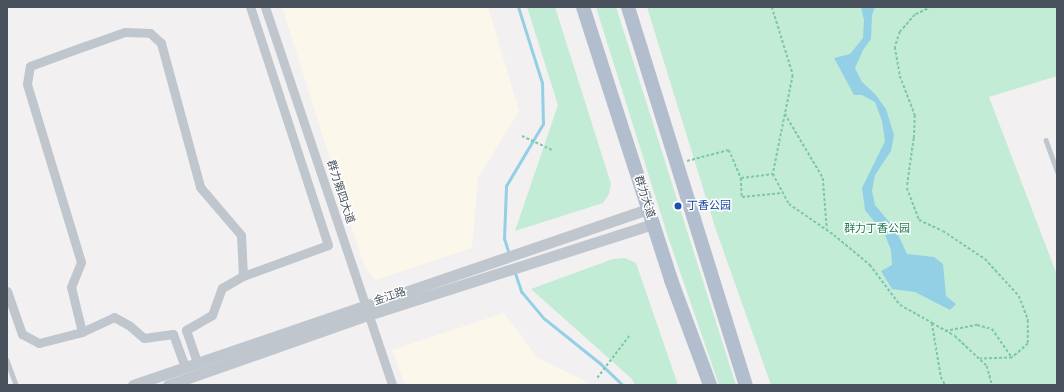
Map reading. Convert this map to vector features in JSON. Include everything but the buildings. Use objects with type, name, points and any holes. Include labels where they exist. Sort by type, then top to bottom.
[{"type":"main road","name":"群力大道","points":[[583,7],[671,280],[710,385]]},
{"type":"main road","points":[[628,7],[746,385]]},
{"type":"main road","points":[[708,260],[755,385]]},
{"type":"main road","points":[[671,280],[703,385]]},
{"type":"street","points":[[197,362],[186,330],[212,315],[222,288],[243,276],[328,245],[250,7]]},
{"type":"street","name":"群力第四大道","points":[[266,7],[392,385]]},
{"type":"street","points":[[82,332],[71,287],[81,262],[27,84],[30,66],[125,32],[150,33],[161,42],[200,188],[241,235],[243,276]]},
{"type":"street","name":"金江路","points":[[168,385],[484,266],[648,210]]},
{"type":"street","name":"金江路","points":[[133,385],[197,362],[367,310],[488,277],[653,224]]},
{"type":"street","points":[[7,291],[22,334],[39,343],[82,332],[114,317],[130,326],[144,338],[173,334],[184,367]]},
{"type":"lane","points":[[1046,140],[1057,171]]},
{"type":"lane","points":[[7,360],[16,385]]},
{"type":"path","points":[[772,7],[793,76],[773,174],[789,204],[827,230],[870,265],[900,305],[955,336],[987,366],[992,385]]},
{"type":"path","points":[[932,7],[915,15],[900,32],[895,47],[900,76],[915,115],[914,138],[907,188],[919,220],[943,231],[985,259],[1018,296],[1028,320],[1028,344],[1012,358],[980,359]]},
{"type":"path","points":[[785,114],[823,178],[827,230]]},
{"type":"path","points":[[522,136],[552,150]]},
{"type":"path","points":[[681,162],[729,150],[741,178],[742,197],[783,193]]},
{"type":"path","points":[[741,178],[773,174]]},
{"type":"path","points":[[932,323],[941,377],[945,385]]},
{"type":"path","points":[[946,331],[977,325],[992,330],[1012,358]]},
{"type":"path","points":[[597,378],[629,336]]},
{"type":"shaded area","points":[[282,7],[488,7],[519,111],[478,178],[472,248],[375,280],[364,266]]},
{"type":"shaded area","points":[[504,313],[538,358],[583,380],[589,385],[405,385],[392,350]]},
{"type":"green space","points":[[527,7],[555,7],[611,184],[609,194],[603,203],[515,231],[558,105]]},
{"type":"green space","points":[[596,7],[616,7],[736,385],[719,385],[669,240]]},
{"type":"green space","name":"群力丁香公园","points":[[647,7],[1057,7],[1057,76],[989,97],[1057,275],[1057,385],[771,385],[715,227]]},
{"type":"green space","points":[[625,258],[636,263],[678,385],[635,385],[632,379],[531,289],[613,259]]},
{"type":"water","points":[[861,7],[875,7],[872,15],[871,39],[863,50],[855,68],[862,82],[875,94],[886,109],[894,135],[891,151],[875,175],[872,191],[875,205],[896,230],[907,254],[934,257],[943,264],[946,296],[956,304],[950,310],[915,292],[892,289],[881,271],[892,265],[891,250],[885,235],[865,210],[862,188],[885,141],[882,121],[875,102],[862,95],[854,95],[834,58],[850,54],[863,38],[864,20]]},
{"type":"waterway","points":[[509,254],[504,239],[506,186],[543,124],[542,83],[518,7]]},
{"type":"waterway","points":[[515,272],[522,292],[545,319],[600,363],[623,385]]},
{"type":"place","name":"丁香公园","points":[[678,206]]}]
